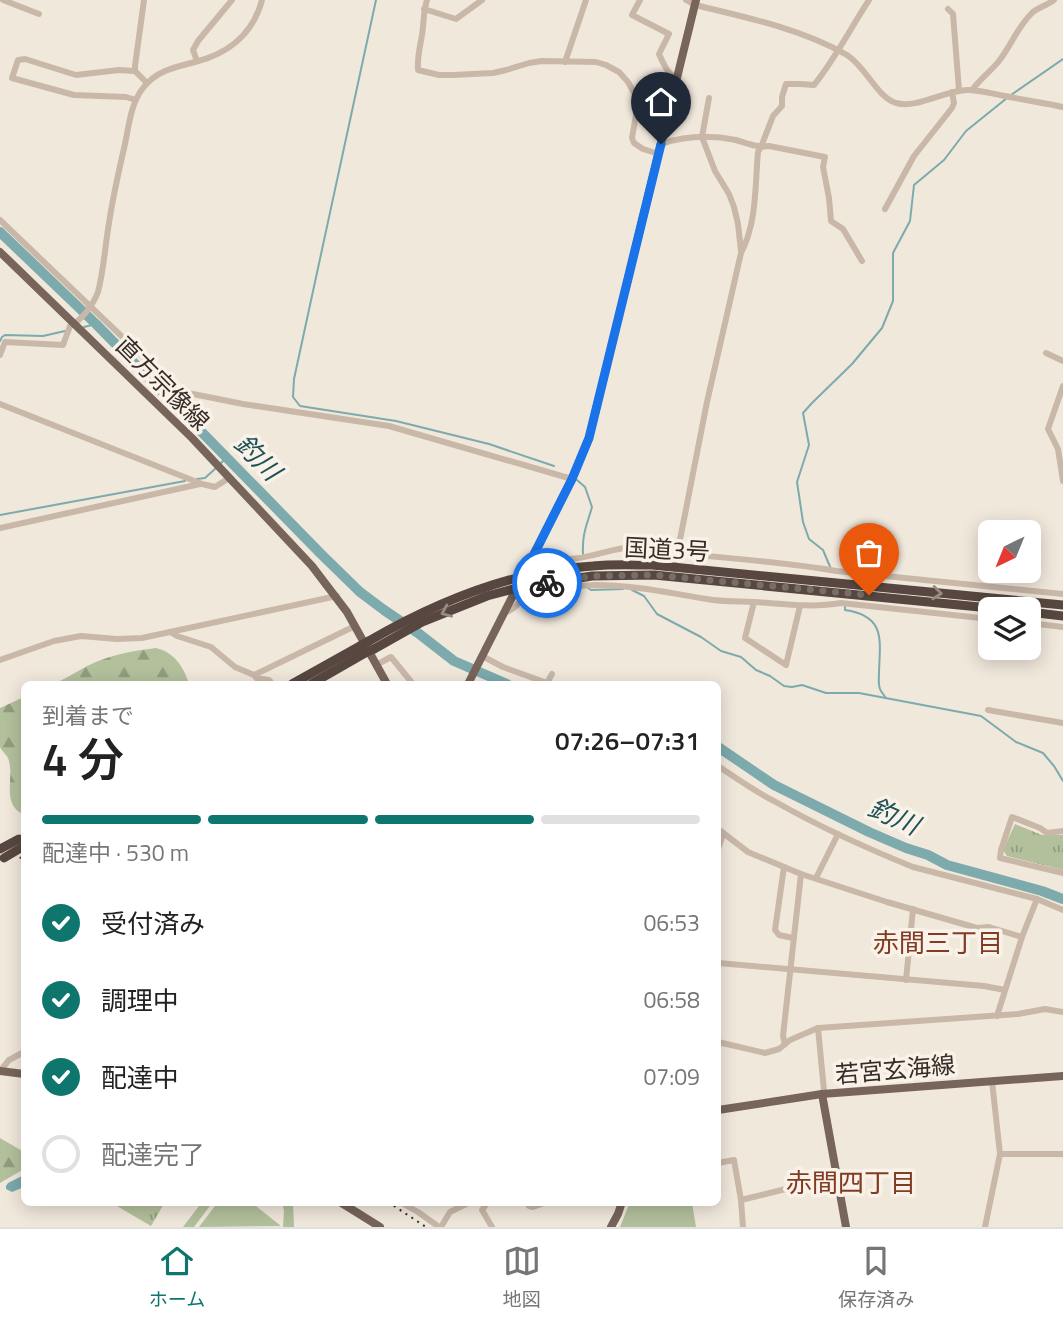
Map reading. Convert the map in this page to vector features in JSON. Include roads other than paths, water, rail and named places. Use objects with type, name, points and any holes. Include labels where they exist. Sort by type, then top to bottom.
[{"type":"highway","name":"国道3号","points":[[316,681],[389,629],[434,606],[492,585],[563,569],[652,565],[827,587]]},
{"type":"highway","name":"国道3号","points":[[298,681],[422,622],[487,596],[517,588],[592,576],[654,575],[1063,605]]},
{"type":"highway","name":"国道3号","points":[[869,591],[978,606]]},
{"type":"highway","points":[[1041,613],[1063,616]]},
{"type":"highway","points":[[1,856],[21,841]]},
{"type":"main road","points":[[469,681],[537,550],[589,438],[696,2]]},
{"type":"main road","name":"直方宗像線","points":[[0,252],[154,400],[312,566],[337,596],[385,681]]},
{"type":"main road","points":[[0,1071],[21,1074]]},
{"type":"main road","name":"若宮玄海線","points":[[846,1227],[822,1094],[1063,1076]]},
{"type":"main road","points":[[721,1110],[822,1094]]},
{"type":"main road","points":[[346,1206],[380,1227]]},
{"type":"main road","points":[[611,1227],[621,1206]]},
{"type":"street","points":[[4,0],[19,3],[40,15]]},
{"type":"street","points":[[135,71],[144,0]]},
{"type":"street","points":[[197,61],[193,50],[198,41],[232,0]]},
{"type":"street","points":[[0,355],[5,342],[63,345],[70,327],[90,307],[98,292],[117,178],[136,100],[147,83],[164,71],[219,54],[235,44],[248,30],[262,0]]},
{"type":"street","points":[[427,0],[417,60],[418,70],[439,75],[481,74],[542,61],[596,62],[606,65],[619,72],[637,97],[632,138],[634,143],[643,149],[659,153]]},
{"type":"street","points":[[424,9],[456,19],[482,0]]},
{"type":"street","points":[[565,62],[586,0]]},
{"type":"street","points":[[640,0],[632,15],[669,34],[659,54],[672,76],[677,78]]},
{"type":"street","points":[[686,0],[790,31],[838,50],[856,63],[886,99],[893,102],[910,104],[955,91],[972,90],[1063,107]]},
{"type":"street","points":[[677,556],[707,402],[741,253],[755,205],[758,152],[773,117],[782,106],[786,85],[814,85],[836,56],[869,0]]},
{"type":"street","points":[[972,90],[999,61],[1030,14],[1054,0]]},
{"type":"street","points":[[885,209],[914,156],[954,103],[953,14],[948,9]]},
{"type":"street","points":[[136,100],[126,97],[74,95],[12,78],[19,60],[25,59],[76,75],[135,71],[147,83]]},
{"type":"street","points":[[709,98],[702,137],[715,171],[734,206],[741,253]]},
{"type":"street","points":[[661,144],[674,139],[702,137],[825,157],[822,167],[831,221],[843,229],[862,261]]},
{"type":"street","points":[[0,220],[182,394],[389,426],[572,479]]},
{"type":"street","points":[[1046,353],[1063,361]]},
{"type":"street","points":[[1063,386],[1048,429],[1058,449],[1063,481]]},
{"type":"street","points":[[0,404],[202,484],[215,487],[229,478]]},
{"type":"street","points":[[0,528],[202,484]]},
{"type":"street","points":[[537,550],[568,559],[631,547],[652,548],[677,556],[1063,594]]},
{"type":"street","points":[[537,550],[543,561],[563,569]]},
{"type":"street","points":[[670,592],[673,581]]},
{"type":"street","points":[[505,612],[511,611],[527,597],[543,591],[594,585],[670,592],[710,600],[800,606],[841,603],[978,618]]},
{"type":"street","points":[[0,660],[54,641],[80,636],[142,638],[337,596]]},
{"type":"street","points":[[754,602],[745,638],[786,665],[800,606]]},
{"type":"street","points":[[1041,624],[1063,627]]},
{"type":"street","points":[[254,675],[355,625]]},
{"type":"street","points":[[170,632],[211,647],[235,667],[256,678],[270,681]]},
{"type":"street","points":[[482,656],[542,681]]},
{"type":"street","points":[[376,665],[391,657],[411,681]]},
{"type":"street","points":[[548,681],[552,674]]},
{"type":"street","points":[[988,710],[1063,723]]},
{"type":"street","points":[[721,768],[772,801],[913,867],[1037,899],[1063,910]]},
{"type":"street","points":[[1063,831],[1047,833],[1012,817],[1000,858],[1063,873]]},
{"type":"street","points":[[721,832],[748,852],[801,874],[977,928],[989,927],[1022,937]]},
{"type":"street","points":[[816,878],[838,834]]},
{"type":"street","points":[[784,867],[775,930],[779,935],[793,938]]},
{"type":"street","points":[[785,1044],[783,1036],[801,874]]},
{"type":"street","points":[[997,1016],[1037,899]]},
{"type":"street","points":[[906,980],[913,909]]},
{"type":"street","points":[[721,963],[1005,990]]},
{"type":"street","points":[[721,1043],[765,1053],[779,1049],[789,1040],[818,1028],[997,1016],[1045,1009],[1063,1012]]},
{"type":"street","points":[[818,1028],[824,1091],[822,1094]]},
{"type":"street","points":[[0,1071],[9,1060],[21,1054]]},
{"type":"street","points":[[985,1227],[1000,1154],[992,1081]]},
{"type":"street","points":[[1000,1154],[1063,1154]]},
{"type":"street","points":[[721,1162],[734,1160],[743,1227]]},
{"type":"street","points":[[741,1200],[838,1176]]},
{"type":"street","points":[[413,1206],[440,1227],[450,1212],[462,1206]]},
{"type":"street","points":[[485,1206],[482,1210],[492,1227]]},
{"type":"water","points":[[21,1176],[21,1188],[12,1192],[6,1189],[8,1183]]},
{"type":"waterway","points":[[376,0],[294,379],[293,397],[300,406],[396,421],[489,444],[554,466]]},
{"type":"waterway","points":[[1011,95],[1063,59]]},
{"type":"waterway","points":[[831,569],[823,550],[809,539],[803,522],[797,482],[809,445],[803,413],[852,364],[882,328],[893,301],[893,253],[910,221],[914,185],[944,160],[966,131],[1007,98]]},
{"type":"waterway","name":"釣川","points":[[0,232],[96,324],[360,592],[454,661],[500,681]]},
{"type":"waterway","points":[[84,327],[96,324]]},
{"type":"waterway","points":[[0,341],[5,335],[43,336],[65,331]]},
{"type":"waterway","points":[[220,464],[227,457]]},
{"type":"waterway","points":[[197,479],[205,478],[216,468]]},
{"type":"waterway","points":[[577,480],[585,487],[592,507],[584,535],[583,554]]},
{"type":"waterway","points":[[0,515],[185,481]]},
{"type":"waterway","points":[[588,588],[623,589]]},
{"type":"waterway","points":[[632,590],[644,596],[657,614],[701,637],[721,651],[741,657],[756,670],[784,686],[802,685],[826,693],[859,693],[981,716],[1016,742],[1043,753],[1063,781]]},
{"type":"waterway","points":[[845,607],[845,610],[868,618],[878,631],[879,685],[886,698]]},
{"type":"waterway","name":"釣川","points":[[721,749],[774,785],[869,832],[947,865],[1063,899]]},
{"type":"railway","points":[[0,850],[21,858]]},
{"type":"railway","points":[[394,1206],[426,1227]]},
{"type":"district","name":"赤間三丁目","points":[[938,942]]},
{"type":"district","name":"赤間四丁目","points":[[851,1182]]}]
